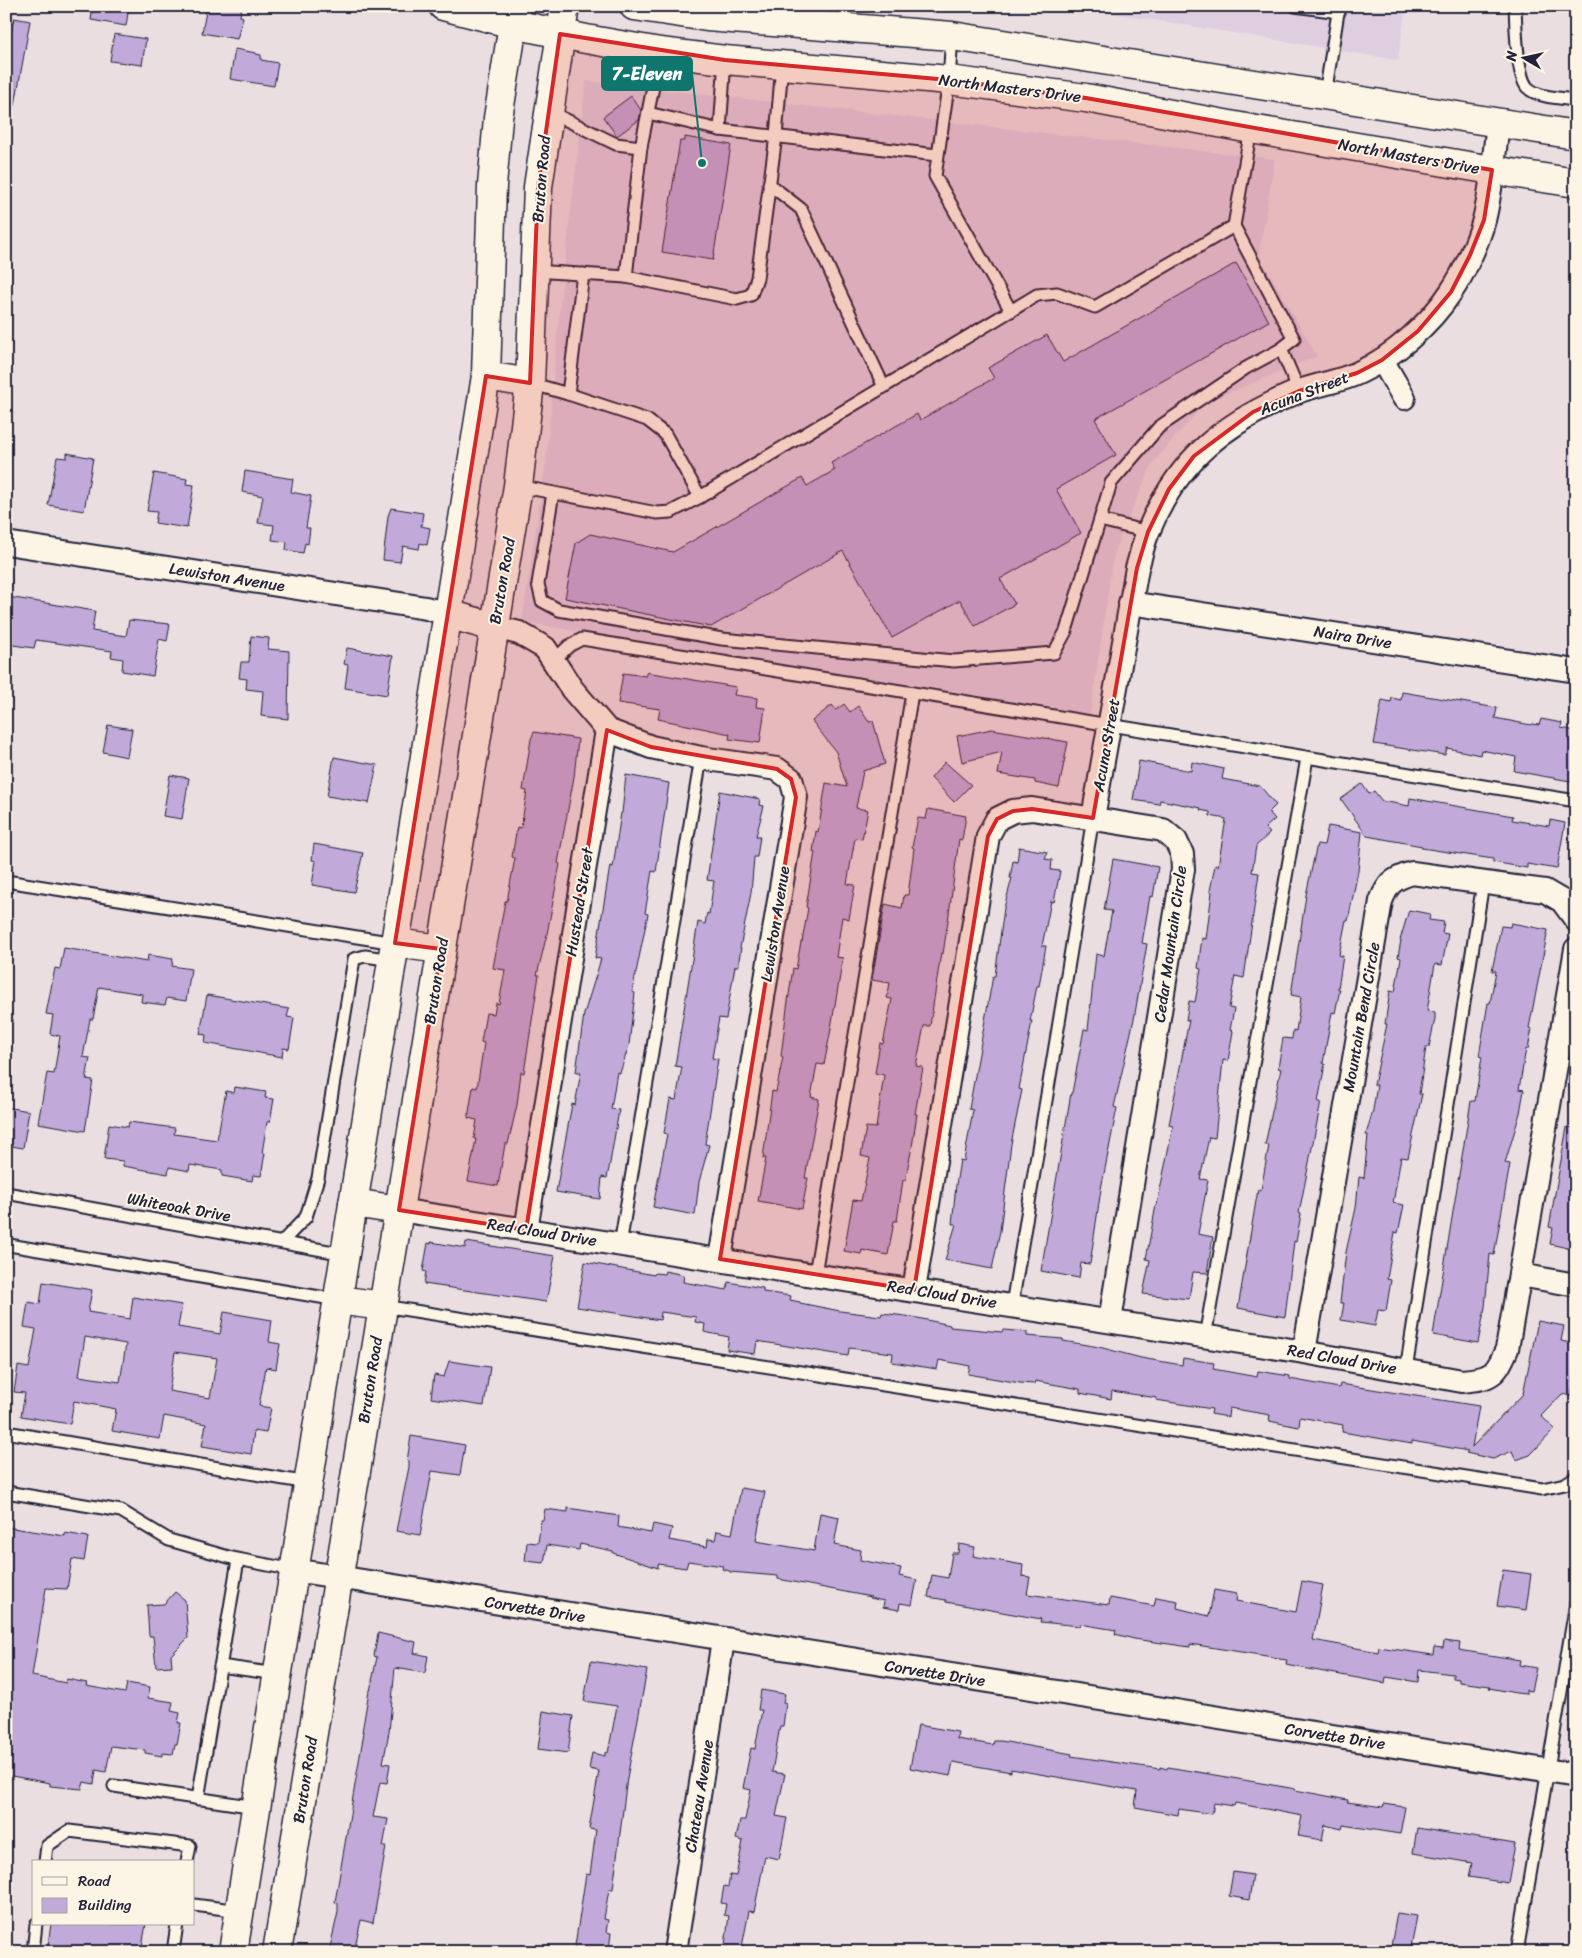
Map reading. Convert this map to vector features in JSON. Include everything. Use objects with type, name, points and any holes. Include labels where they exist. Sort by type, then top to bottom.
[{"type":"main road","name":"North Masters Drive","points":[[443,6],[514,15],[560,34],[660,52],[726,60],[949,80],[1086,98],[1251,129],[1492,170],[1576,182]]},
{"type":"main road","name":"Bruton Road","points":[[276,1952],[518,486],[530,383],[538,187],[565,6]]},
{"type":"main road","points":[[634,6],[707,17],[845,17],[952,36],[1576,135]]},
{"type":"main road","points":[[233,1952],[486,376],[492,186],[498,118],[514,15]]},
{"type":"main road","points":[[486,376],[530,383]]},
{"type":"main road","points":[[448,614],[494,627]]},
{"type":"main road","points":[[394,951],[441,949]]},
{"type":"main road","points":[[353,1203],[398,1210]]},
{"type":"main road","points":[[338,1300],[383,1306]]},
{"type":"street","name":"Acuna Street","points":[[1094,818],[1137,568],[1148,532],[1169,489],[1194,456],[1222,433],[1253,412],[1299,392],[1357,373],[1382,360],[1418,331],[1451,292],[1470,255],[1484,220],[1498,123]]},
{"type":"street","points":[[1382,360],[1404,398]]},
{"type":"street","name":"Lewiston Avenue","points":[[6,543],[426,608],[448,614]]},
{"type":"street","name":"Naira Drive","points":[[1130,603],[1576,671]]},
{"type":"street","points":[[494,627],[519,633],[544,648],[572,689],[607,730]]},
{"type":"street","name":"Lewiston Avenue","points":[[607,730],[651,747],[701,758],[777,769],[791,780],[796,797],[720,1259]]},
{"type":"street","name":"Hustead Street","points":[[526,1230],[607,730]]},
{"type":"street","name":"Cedar Mountain Circle","points":[[914,1290],[988,836],[997,819],[1013,811],[1032,809],[1094,818],[1163,830],[1176,841],[1182,854],[1184,869],[1110,1321]]},
{"type":"street","name":"Mountain Bend Circle","points":[[1304,1352],[1380,901],[1387,886],[1400,877],[1412,873],[1545,891],[1562,901],[1576,920]]},
{"type":"street","points":[[1576,949],[1574,980],[1520,1274],[1576,1285]]},
{"type":"street","name":"Red Cloud Drive","points":[[398,1210],[1012,1305],[1304,1352],[1462,1381],[1485,1379],[1498,1368],[1507,1348],[1520,1274]]},
{"type":"street","name":"Corvette Drive","points":[[294,1570],[1576,1775]]},
{"type":"street","name":"Chateau Avenue","points":[[675,1952],[723,1640]]},
{"type":"lane","points":[[1295,6],[1339,9],[1326,95]]},
{"type":"lane","points":[[1515,6],[1520,73],[1528,87],[1542,95],[1576,100]]},
{"type":"lane","points":[[952,36],[949,80],[935,176],[1011,311]]},
{"type":"lane","points":[[626,277],[641,147],[660,52]]},
{"type":"lane","points":[[720,130],[726,60]]},
{"type":"lane","points":[[534,270],[626,277],[737,299],[751,295],[756,278],[776,136],[782,65]]},
{"type":"lane","points":[[548,111],[616,144],[641,147]]},
{"type":"lane","points":[[648,113],[720,130],[937,155]]},
{"type":"lane","points":[[554,493],[538,584],[542,601],[559,610],[722,640],[954,661],[1054,653],[1066,631],[1111,483],[1159,427],[1246,368],[1282,349],[1294,340],[1234,226],[1251,129]]},
{"type":"lane","points":[[769,184],[800,209],[884,387]]},
{"type":"lane","points":[[518,486],[657,513],[671,512],[700,497],[1038,294],[1056,293],[1095,307],[1234,226]]},
{"type":"lane","points":[[568,394],[582,274]]},
{"type":"lane","points":[[1282,349],[1299,392]]},
{"type":"lane","points":[[530,383],[646,420],[665,434],[700,497]]},
{"type":"lane","points":[[1100,520],[1148,532]]},
{"type":"lane","points":[[554,660],[569,646],[582,639],[1576,802]]},
{"type":"lane","points":[[815,1274],[912,693]]},
{"type":"lane","points":[[620,1245],[701,758]]},
{"type":"lane","points":[[1205,1337],[1307,758]]},
{"type":"lane","points":[[1012,1305],[1094,818]]},
{"type":"lane","points":[[6,881],[394,951]]},
{"type":"lane","points":[[1406,1370],[1483,884]]},
{"type":"lane","points":[[282,1242],[306,1217],[318,1178],[354,959],[394,951]]},
{"type":"lane","name":"Whiteoak Drive","points":[[6,1193],[345,1254]]},
{"type":"lane","points":[[9,1245],[338,1300]]},
{"type":"lane","points":[[383,1306],[1542,1489],[1565,1484],[1576,1477]]},
{"type":"lane","points":[[6,1432],[308,1483]]},
{"type":"lane","points":[[6,1492],[121,1511],[169,1540],[238,1560],[294,1570]]},
{"type":"lane","points":[[198,1798],[238,1560]]},
{"type":"lane","points":[[1517,1952],[1576,1603]]},
{"type":"lane","points":[[220,1666],[277,1674]]},
{"type":"lane","points":[[114,1786],[256,1808]]},
{"type":"lane","points":[[45,1860],[47,1846],[69,1831],[190,1846],[187,1860]]},
{"type":"lane","points":[[195,1904],[240,1911]]},
{"type":"lane","points":[[33,1952],[36,1926]]},
{"type":"lane","points":[[173,1952],[177,1926]]},
{"type":"highlighted area","points":[[560,34],[725,60],[949,80],[1086,98],[1492,170],[1484,220],[1470,255],[1451,292],[1418,331],[1382,360],[1357,373],[1299,391],[1253,412],[1194,456],[1169,489],[1148,532],[1137,568],[1093,818],[1032,809],[1013,811],[997,819],[988,836],[914,1290],[720,1259],[796,797],[791,779],[777,769],[651,747],[607,730],[526,1230],[399,1210],[441,949],[395,943],[486,376],[530,383],[538,187]]},
{"type":"shaded area","points":[[1068,6],[1406,6],[1398,60]]},
{"type":"shaded area","points":[[586,81],[1275,159],[1259,255],[1317,356],[1205,403],[1152,464],[1114,552],[1090,716],[522,622],[546,461],[560,304]]},
{"type":"building","points":[[93,6],[129,6],[126,26],[91,20]]},
{"type":"building","points":[[207,6],[242,6],[240,16],[243,17],[237,39],[202,33]]},
{"type":"building","points":[[14,18],[30,21],[15,105],[6,105],[6,59]]},
{"type":"building","points":[[114,34],[146,39],[142,65],[110,61]]},
{"type":"building","points":[[235,49],[256,53],[261,55],[261,60],[278,63],[274,86],[230,79]]},
{"type":"building","points":[[631,96],[641,110],[639,120],[617,136],[603,117]]},
{"type":"building","points":[[685,137],[731,145],[713,260],[662,252],[680,141],[685,141]]},
{"type":"building","points":[[1236,263],[1269,321],[1095,419],[1116,455],[1056,489],[1081,533],[1000,579],[1015,604],[975,626],[960,600],[892,638],[843,551],[711,627],[565,598],[576,543],[590,534],[673,552],[802,478],[807,486],[835,470],[831,463],[917,414],[920,420],[994,378],[988,368],[1047,335],[1063,362]]},
{"type":"building","points":[[67,453],[93,458],[84,511],[48,505],[57,457],[67,458]]},
{"type":"building","points":[[245,471],[293,479],[291,492],[311,496],[306,528],[310,528],[308,544],[305,543],[303,553],[286,550],[287,542],[272,540],[274,525],[258,523],[263,496],[242,492]]},
{"type":"building","points":[[154,473],[187,479],[186,484],[194,485],[187,528],[155,523],[157,512],[147,511]]},
{"type":"building","points":[[391,508],[423,513],[421,526],[430,528],[427,545],[420,543],[419,549],[403,546],[400,562],[383,560],[388,516]]},
{"type":"building","points":[[8,597],[95,611],[92,631],[126,636],[129,620],[170,624],[167,641],[159,639],[153,676],[122,671],[123,659],[111,657],[112,651],[36,640],[34,648],[6,644]]},
{"type":"building","points":[[251,636],[269,638],[268,649],[289,651],[288,719],[261,716],[263,691],[246,689],[247,679],[239,678],[241,662],[249,662]]},
{"type":"building","points":[[347,648],[393,656],[387,695],[345,688],[348,665],[344,664]]},
{"type":"building","points":[[646,672],[736,687],[734,695],[757,698],[756,707],[765,708],[760,743],[729,739],[730,734],[658,719],[660,709],[618,703],[623,673],[646,676]]},
{"type":"building","points":[[1402,692],[1497,708],[1495,718],[1531,725],[1539,725],[1541,719],[1562,723],[1561,728],[1576,731],[1576,782],[1514,771],[1516,757],[1481,750],[1480,755],[1447,748],[1445,755],[1374,744],[1382,700],[1391,702],[1392,698],[1401,700]]},
{"type":"building","points":[[844,704],[850,712],[858,706],[869,722],[873,721],[885,764],[863,771],[856,808],[868,810],[862,839],[855,838],[847,884],[855,885],[849,919],[842,917],[836,957],[843,958],[824,1065],[817,1064],[811,1097],[819,1099],[805,1178],[808,1178],[802,1209],[758,1201],[766,1158],[763,1158],[772,1091],[776,1092],[783,1057],[781,1056],[793,968],[796,969],[802,942],[808,908],[806,907],[815,852],[813,852],[816,831],[818,832],[826,783],[847,787],[836,752],[812,721],[832,705],[836,710]]},
{"type":"building","points":[[108,725],[132,729],[127,757],[103,752]]},
{"type":"building","points":[[992,729],[1068,742],[1059,788],[1035,783],[1035,780],[998,774],[1002,752],[962,762],[957,736]]},
{"type":"building","points":[[534,732],[578,739],[574,777],[558,863],[560,864],[537,975],[539,975],[524,1073],[521,1072],[517,1105],[508,1144],[505,1144],[498,1186],[468,1181],[476,1139],[474,1139],[477,1120],[468,1118],[473,1087],[477,1088],[484,1043],[481,1042],[486,1013],[494,1014],[496,1003],[499,1004],[505,970],[493,968],[515,858],[512,857],[517,827],[521,828],[527,791],[523,790],[531,739]]},
{"type":"building","points":[[334,757],[377,765],[369,803],[327,796]]},
{"type":"building","points":[[1139,761],[1191,771],[1192,762],[1224,769],[1222,779],[1260,786],[1276,805],[1269,812],[1275,819],[1265,828],[1270,833],[1256,846],[1252,872],[1259,873],[1244,978],[1235,976],[1229,1008],[1234,1009],[1230,1030],[1233,1031],[1228,1061],[1223,1060],[1215,1138],[1209,1137],[1200,1179],[1208,1180],[1198,1234],[1213,1237],[1207,1273],[1193,1272],[1189,1299],[1143,1294],[1150,1260],[1146,1259],[1173,1126],[1169,1125],[1189,1020],[1186,1020],[1189,1001],[1195,1002],[1201,969],[1198,968],[1202,938],[1206,939],[1212,892],[1210,891],[1215,865],[1218,866],[1226,819],[1210,816],[1210,812],[1200,810],[1201,808],[1160,800],[1159,804],[1133,800]]},
{"type":"building","points":[[945,762],[971,785],[954,802],[931,778]]},
{"type":"building","points":[[170,775],[189,778],[182,819],[163,816]]},
{"type":"building","points":[[626,775],[669,783],[656,872],[652,871],[645,913],[648,914],[632,992],[635,993],[629,1045],[620,1073],[617,1072],[611,1109],[619,1110],[607,1178],[602,1177],[600,1199],[556,1192],[572,1104],[575,1105],[581,1072],[576,1072],[584,1014],[601,959],[595,958],[610,866],[613,867]]},
{"type":"building","points":[[1362,784],[1369,794],[1374,791],[1382,801],[1409,806],[1410,798],[1513,816],[1512,820],[1549,826],[1550,820],[1565,823],[1557,869],[1527,864],[1527,868],[1493,862],[1493,859],[1422,848],[1422,846],[1367,836],[1341,799]]},
{"type":"building","points":[[720,791],[760,799],[759,805],[764,806],[756,836],[760,836],[757,857],[754,857],[751,893],[738,966],[735,966],[726,1019],[719,1018],[712,1058],[718,1059],[705,1144],[709,1145],[699,1182],[695,1215],[653,1207],[667,1134],[664,1133],[670,1099],[676,1100],[682,1067],[675,1066],[698,922],[705,924],[707,913],[709,914],[714,881],[707,880]]},
{"type":"building","points":[[928,809],[966,816],[962,840],[959,839],[943,954],[941,953],[930,1026],[924,1026],[916,1066],[923,1067],[915,1114],[917,1114],[912,1147],[905,1181],[903,1180],[897,1221],[894,1221],[888,1255],[862,1250],[861,1254],[844,1251],[853,1200],[861,1201],[870,1158],[861,1156],[866,1127],[876,1128],[884,1075],[875,1073],[880,1043],[883,1044],[892,999],[887,998],[890,983],[872,980],[885,904],[902,908],[904,895],[908,895],[914,848],[912,847],[918,818],[926,819]]},
{"type":"building","points":[[1328,826],[1362,832],[1358,871],[1339,955],[1343,956],[1338,989],[1340,989],[1335,1013],[1332,1012],[1323,1063],[1325,1064],[1318,1102],[1321,1102],[1299,1213],[1301,1214],[1296,1242],[1294,1241],[1285,1317],[1238,1308],[1258,1189],[1261,1190],[1269,1145],[1265,1145],[1281,1069],[1278,1068],[1283,1038],[1292,1039],[1293,1030],[1296,1031],[1301,997],[1291,995],[1306,895],[1317,844],[1324,845]]},
{"type":"building","points":[[314,844],[363,853],[354,892],[312,885],[316,861],[312,860]]},
{"type":"building","points":[[1019,847],[1047,852],[1045,859],[1052,860],[1051,870],[1060,871],[1054,902],[1051,901],[1042,946],[1046,946],[1030,1021],[1032,1021],[1019,1089],[1022,1090],[1011,1144],[1000,1231],[992,1269],[945,1260],[956,1224],[952,1224],[960,1160],[964,1161],[973,1110],[969,1109],[993,976],[995,976],[1004,908],[1012,878],[1010,878],[1013,861],[1017,862]]},
{"type":"building","points":[[1113,859],[1158,867],[1153,897],[1150,896],[1142,943],[1147,944],[1134,1019],[1114,1107],[1117,1108],[1101,1189],[1090,1264],[1081,1263],[1079,1278],[1041,1271],[1071,1093],[1084,1029],[1088,1030],[1096,954],[1104,956],[1112,911],[1104,910]]},
{"type":"building","points":[[1409,910],[1430,914],[1429,920],[1444,922],[1442,933],[1448,934],[1442,965],[1435,964],[1427,1011],[1435,1012],[1435,1019],[1429,1047],[1426,1047],[1419,1094],[1422,1094],[1408,1158],[1401,1157],[1393,1203],[1404,1205],[1398,1233],[1395,1232],[1387,1279],[1391,1280],[1386,1311],[1378,1310],[1375,1326],[1341,1320],[1344,1303],[1340,1303],[1346,1252],[1356,1208],[1359,1177],[1364,1178],[1368,1135],[1366,1135],[1373,1110],[1377,1085],[1374,1085],[1387,1024],[1385,1024],[1390,991],[1395,992],[1401,958],[1398,957],[1400,940]]},
{"type":"building","points":[[1511,923],[1548,930],[1529,1028],[1532,1029],[1528,1049],[1526,1049],[1519,1089],[1524,1090],[1520,1113],[1505,1163],[1510,1164],[1494,1255],[1490,1254],[1485,1307],[1478,1343],[1433,1335],[1471,1101],[1475,1101],[1482,1057],[1479,1056],[1488,1003],[1490,1003],[1496,971],[1492,971],[1501,926],[1510,927]]},
{"type":"building","points":[[64,948],[147,962],[148,955],[173,959],[172,966],[191,969],[186,1001],[167,998],[165,1005],[141,1002],[142,994],[99,987],[93,1019],[90,1019],[83,1057],[90,1058],[86,1079],[93,1080],[85,1131],[38,1123],[47,1073],[54,1074],[60,1036],[50,1034],[53,1015],[46,1014],[55,968],[60,969]]},
{"type":"building","points":[[207,995],[289,1009],[287,1017],[294,1018],[289,1049],[283,1048],[282,1057],[205,1043],[206,1035],[200,1034]]},
{"type":"building","points":[[235,1087],[266,1092],[265,1098],[274,1099],[270,1122],[267,1122],[262,1153],[265,1153],[261,1176],[253,1175],[252,1181],[222,1176],[222,1170],[190,1165],[189,1171],[169,1167],[168,1174],[123,1166],[123,1161],[104,1159],[109,1124],[128,1127],[129,1122],[175,1128],[174,1134],[217,1140],[226,1091],[234,1093]]},
{"type":"building","points":[[6,1107],[29,1111],[23,1148],[6,1145]]},
{"type":"building","points":[[1567,1127],[1576,1128],[1576,1250],[1550,1244],[1553,1228],[1549,1227]]},
{"type":"building","points":[[431,1242],[465,1248],[466,1242],[555,1256],[546,1302],[424,1284],[426,1272],[423,1271],[428,1243],[431,1244]]},
{"type":"building","points":[[585,1262],[654,1275],[655,1273],[664,1274],[665,1271],[684,1275],[683,1282],[727,1290],[728,1282],[763,1288],[763,1292],[791,1296],[790,1300],[840,1311],[881,1316],[882,1313],[913,1317],[950,1325],[950,1327],[1002,1332],[1003,1330],[1027,1332],[1027,1336],[1063,1339],[1063,1341],[1182,1365],[1183,1358],[1214,1363],[1213,1369],[1257,1377],[1258,1371],[1290,1376],[1290,1379],[1339,1388],[1340,1384],[1479,1406],[1472,1447],[1523,1394],[1538,1321],[1564,1326],[1561,1341],[1576,1344],[1576,1364],[1571,1396],[1562,1394],[1541,1416],[1555,1429],[1530,1455],[1516,1460],[1512,1451],[1493,1459],[1466,1453],[1468,1451],[1412,1441],[1412,1444],[1342,1432],[1343,1425],[1300,1417],[1299,1427],[1269,1421],[1270,1415],[1229,1408],[1228,1417],[1211,1414],[1212,1409],[1156,1400],[1157,1398],[1112,1391],[1111,1399],[1080,1393],[1080,1389],[1035,1381],[1034,1384],[1020,1383],[968,1374],[970,1366],[939,1360],[937,1369],[892,1362],[893,1353],[849,1348],[848,1356],[757,1341],[755,1354],[727,1350],[729,1337],[704,1332],[705,1324],[695,1322],[696,1317],[661,1312],[660,1320],[577,1307]]},
{"type":"building","points":[[43,1282],[92,1290],[88,1312],[130,1319],[133,1297],[182,1305],[178,1327],[220,1334],[224,1312],[272,1320],[269,1342],[280,1344],[276,1369],[266,1367],[259,1406],[271,1408],[266,1433],[254,1431],[251,1454],[202,1446],[206,1424],[164,1416],[160,1439],[112,1431],[116,1409],[74,1401],[70,1424],[21,1416],[25,1393],[14,1392],[18,1366],[29,1368],[36,1329],[24,1327],[28,1302],[40,1304]],"holes":[[[85,1337],[126,1344],[120,1382],[79,1376]],[[175,1352],[217,1358],[210,1398],[169,1391]]]},
{"type":"building","points":[[449,1361],[490,1367],[484,1406],[431,1398],[434,1375],[444,1377]]},
{"type":"building","points":[[411,1436],[465,1445],[460,1475],[432,1471],[420,1535],[396,1531],[409,1467],[409,1461],[407,1461]]},
{"type":"building","points":[[741,1488],[765,1492],[756,1541],[814,1551],[820,1513],[839,1517],[834,1545],[861,1550],[860,1560],[901,1568],[899,1576],[917,1580],[912,1605],[900,1603],[899,1610],[883,1607],[884,1601],[871,1597],[778,1579],[778,1576],[730,1572],[722,1569],[723,1566],[688,1561],[686,1568],[658,1564],[658,1568],[613,1553],[613,1551],[580,1544],[579,1550],[547,1545],[544,1563],[525,1561],[527,1542],[538,1543],[541,1520],[543,1520],[545,1509],[568,1512],[568,1508],[619,1516],[618,1527],[651,1533],[653,1524],[672,1528],[669,1540],[707,1547],[708,1539],[715,1540],[717,1531],[732,1534]]},
{"type":"building","points":[[6,1527],[65,1536],[65,1533],[88,1537],[84,1561],[72,1559],[67,1589],[46,1588],[32,1676],[66,1683],[67,1679],[87,1683],[86,1686],[125,1693],[127,1683],[150,1687],[148,1698],[173,1702],[171,1711],[180,1713],[178,1723],[181,1723],[173,1754],[162,1753],[162,1756],[145,1753],[145,1750],[111,1746],[106,1772],[96,1770],[94,1784],[84,1782],[82,1789],[50,1786],[50,1783],[6,1775]]},
{"type":"building","points":[[959,1544],[975,1547],[973,1556],[1023,1565],[1022,1576],[1030,1577],[1027,1594],[1109,1605],[1110,1598],[1154,1606],[1156,1597],[1178,1601],[1177,1608],[1209,1616],[1214,1590],[1237,1594],[1236,1601],[1296,1612],[1302,1581],[1323,1585],[1313,1640],[1378,1652],[1379,1647],[1433,1655],[1434,1647],[1443,1648],[1444,1641],[1460,1643],[1459,1650],[1520,1660],[1519,1665],[1536,1668],[1531,1691],[1526,1690],[1526,1694],[1489,1688],[1490,1686],[1459,1682],[1459,1679],[1453,1678],[1453,1674],[1419,1670],[1418,1682],[1386,1677],[1385,1683],[1286,1665],[1287,1660],[1279,1658],[1190,1644],[1190,1647],[1134,1639],[1115,1634],[1116,1630],[1080,1624],[1080,1626],[1040,1622],[1041,1619],[928,1597],[932,1575],[948,1578],[952,1553],[958,1553]]},
{"type":"building","points":[[1503,1570],[1531,1574],[1526,1610],[1497,1606]]},
{"type":"building","points":[[175,1592],[185,1600],[188,1638],[171,1655],[172,1666],[156,1667],[153,1636],[149,1636],[147,1605],[164,1604]]},
{"type":"building","points":[[378,1633],[416,1642],[414,1653],[428,1656],[425,1673],[395,1668],[389,1732],[383,1763],[390,1764],[387,1783],[380,1782],[373,1817],[388,1819],[383,1847],[386,1847],[373,1923],[361,1920],[354,1952],[329,1952],[338,1912],[338,1903],[335,1902],[364,1732],[362,1732],[369,1691],[377,1657],[374,1656]]},
{"type":"building","points":[[591,1661],[647,1670],[627,1778],[613,1889],[609,1889],[604,1919],[608,1920],[606,1932],[611,1933],[609,1950],[604,1949],[604,1952],[574,1952],[586,1874],[590,1875],[596,1830],[589,1829],[599,1771],[589,1769],[592,1753],[605,1756],[605,1752],[608,1753],[617,1706],[584,1701]]},
{"type":"building","points":[[761,1690],[785,1694],[783,1702],[786,1703],[783,1726],[780,1726],[772,1772],[785,1774],[776,1816],[787,1818],[779,1859],[765,1856],[754,1912],[749,1911],[741,1952],[724,1952],[729,1916],[724,1915],[726,1904],[721,1903],[724,1886],[728,1887],[730,1875],[736,1876],[743,1841],[736,1839],[740,1820],[745,1820],[751,1790],[743,1788],[751,1748],[755,1749],[762,1710],[758,1710]]},
{"type":"building","points":[[543,1711],[573,1716],[568,1753],[538,1749]]},
{"type":"building","points":[[918,1725],[958,1732],[957,1739],[993,1745],[994,1741],[1001,1741],[1072,1754],[1071,1756],[1160,1769],[1160,1767],[1167,1769],[1168,1767],[1296,1789],[1348,1800],[1347,1802],[1383,1807],[1384,1804],[1405,1807],[1400,1834],[1343,1825],[1342,1829],[1325,1825],[1322,1840],[1298,1836],[1302,1816],[1235,1803],[1234,1806],[1214,1803],[1212,1814],[1179,1809],[1178,1815],[1135,1807],[1137,1791],[1011,1769],[1011,1772],[953,1762],[950,1776],[910,1768]]},
{"type":"building","points":[[1417,1828],[1515,1844],[1508,1883],[1469,1877],[1472,1863],[1413,1853]]},
{"type":"building","points":[[1233,1872],[1253,1875],[1249,1900],[1229,1896]]},
{"type":"building","points":[[1397,1913],[1417,1916],[1410,1952],[1390,1952]]},
{"type":"building","points":[[51,1926],[146,1926],[141,1952],[47,1952]]},
{"type":"place","name":"7-Eleven","points":[[702,163]]}]
